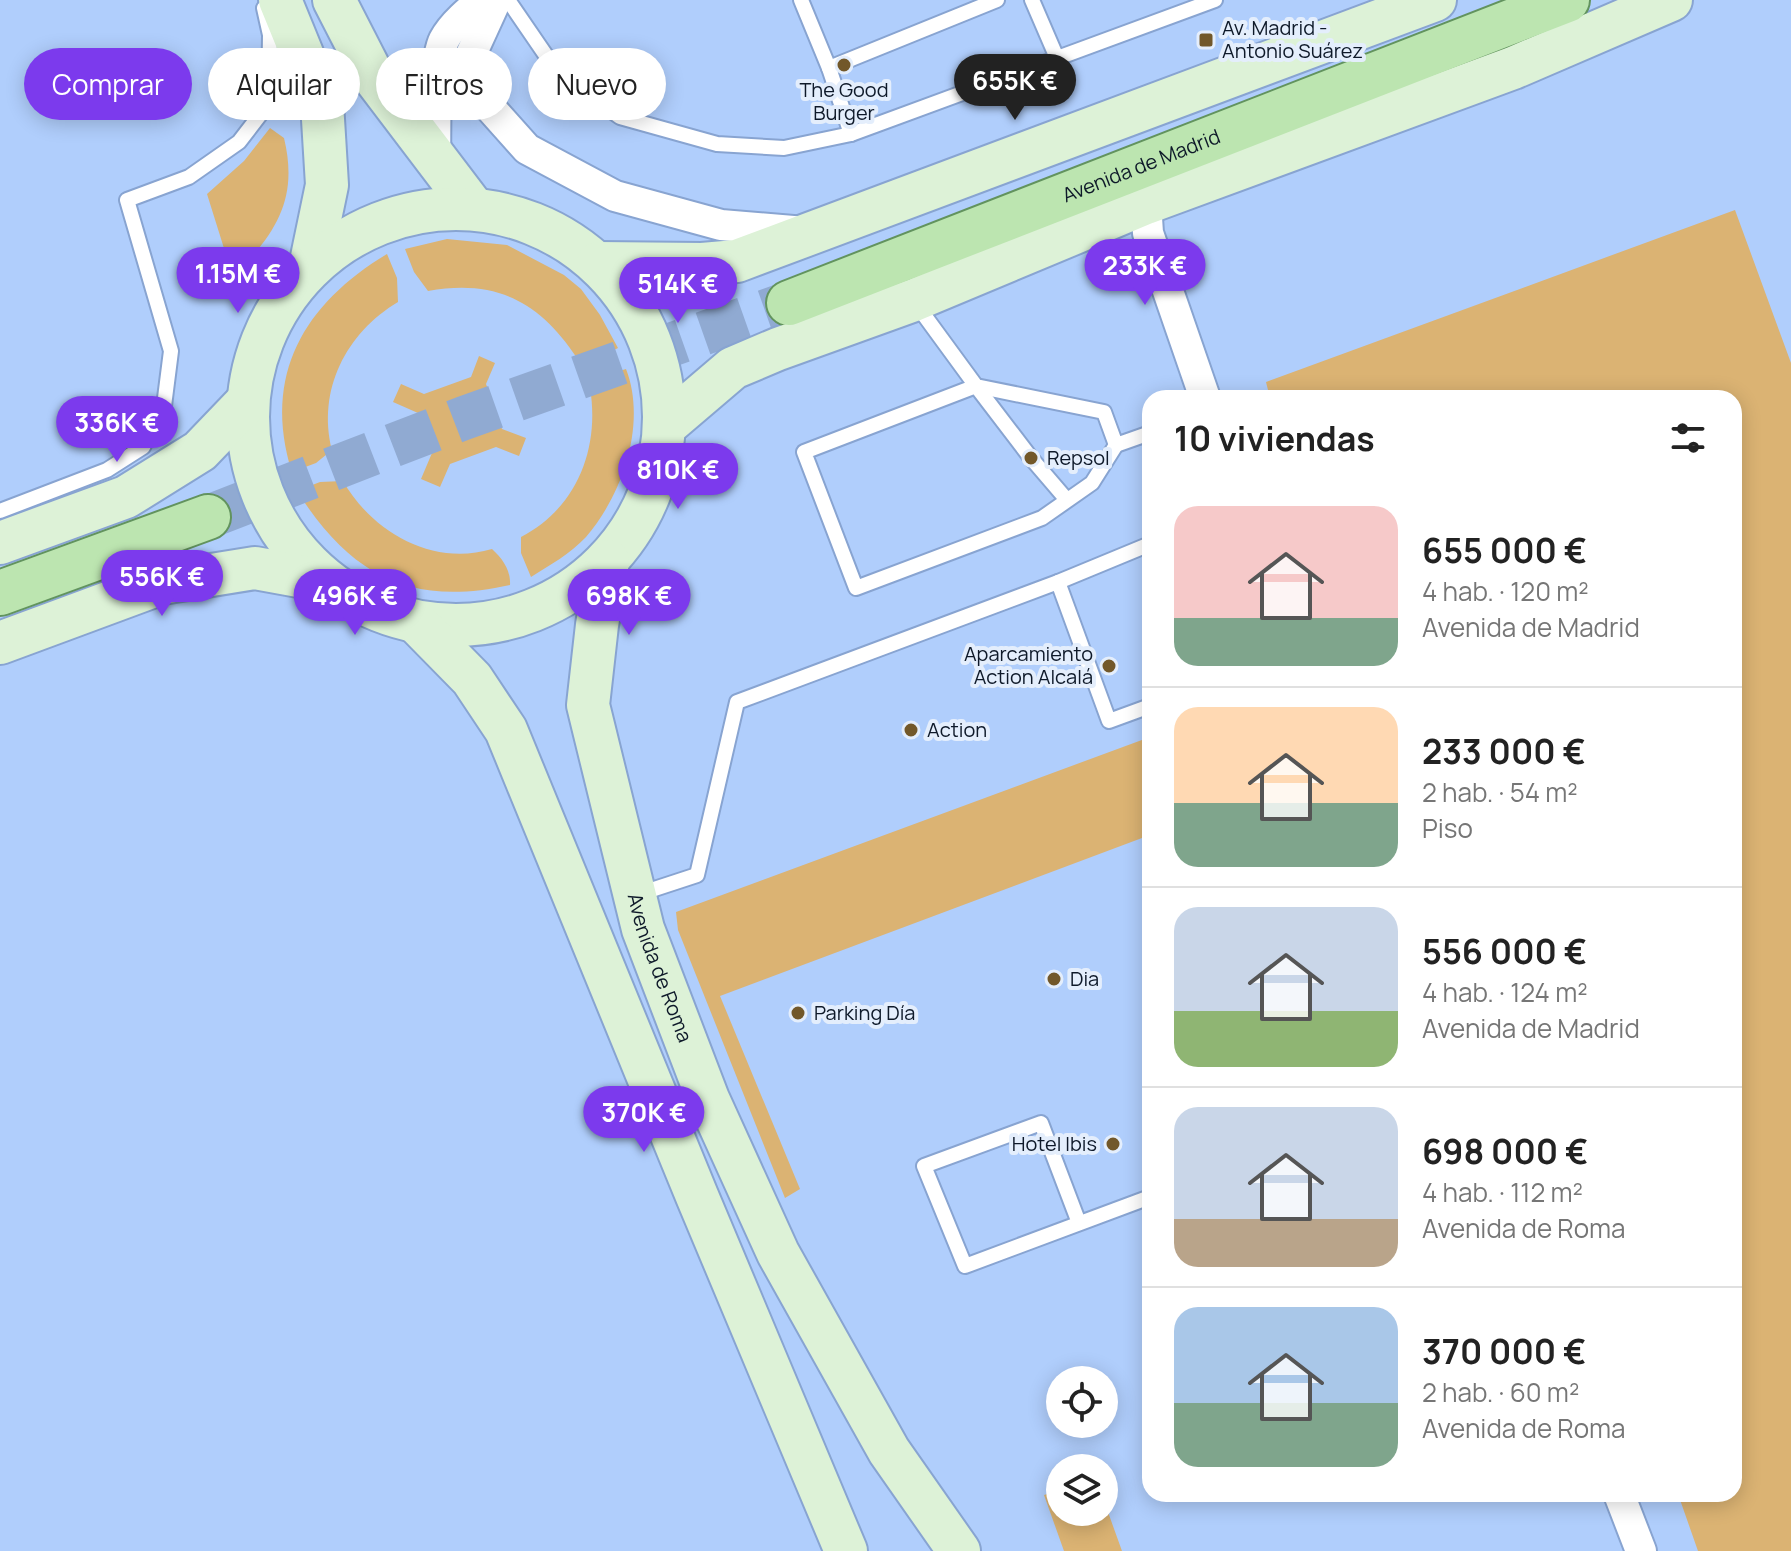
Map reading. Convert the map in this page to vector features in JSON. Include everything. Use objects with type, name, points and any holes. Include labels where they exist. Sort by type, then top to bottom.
[{"type":"main road","name":"Avenida de Madrid","points":[[1495,27],[1551,0]]},
{"type":"main road","name":"Avenida de Madrid","points":[[789,303],[1567,0]]},
{"type":"main road","points":[[0,593],[208,517]]},
{"type":"street","points":[[280,0],[322,103],[327,185],[310,267]]},
{"type":"street","points":[[435,161],[437,78],[444,41],[472,8],[484,0]]},
{"type":"street","points":[[496,0],[469,59],[477,93],[527,149],[615,196],[721,225],[815,233]]},
{"type":"street","points":[[598,263],[702,264],[737,261],[1435,0]]},
{"type":"street","points":[[665,426],[733,368],[914,300],[1146,203],[1513,68],[1671,0]]},
{"type":"street","points":[[343,10],[373,76],[474,209]]},
{"type":"street","points":[[1146,203],[1148,233],[1202,390]]},
{"type":"street","points":[[474,209],[540,226],[598,263],[636,310],[659,366],[665,426],[658,475],[638,521],[608,561],[552,603],[499,620],[486,624],[416,622],[369,607],[326,581],[280,531],[253,469],[247,402],[257,352],[278,306],[310,267],[358,233],[414,213],[474,209]]},
{"type":"street","points":[[0,543],[126,497],[200,451],[247,402]]},
{"type":"street","name":"Avenida de Roma","points":[[608,561],[588,705],[643,929],[708,1099],[778,1253],[889,1451],[959,1551]]},
{"type":"street","points":[[0,643],[162,583],[255,568],[326,581]]},
{"type":"street","points":[[416,622],[472,679],[506,730],[846,1551]]},
{"type":"street","points":[[1622,1502],[1641,1551]]},
{"type":"lane","points":[[0,511],[107,470],[143,447],[164,406],[171,351],[127,200],[189,177],[239,142],[269,103],[270,35],[262,0]]},
{"type":"lane","points":[[508,0],[558,73],[620,117],[717,144],[784,148],[851,134],[1215,0]]},
{"type":"lane","points":[[801,0],[829,68],[851,134]]},
{"type":"lane","points":[[829,68],[997,0]]},
{"type":"lane","points":[[1032,0],[1057,58]]},
{"type":"lane","points":[[914,300],[1031,458],[1067,500]]},
{"type":"lane","points":[[1116,445],[1104,412],[976,386],[804,452],[856,588],[1042,518],[1092,483],[1116,445],[1142,436]]},
{"type":"lane","points":[[635,895],[697,875],[737,702],[1058,582],[1142,547]]},
{"type":"lane","points":[[1058,582],[1109,721],[1142,709]]},
{"type":"lane","points":[[1079,1223],[1041,1123],[924,1166],[965,1266],[1142,1200]]},
{"type":"shaded area","points":[[270,128],[284,138],[288,160],[286,198],[272,230],[233,277],[207,194],[244,161]]},
{"type":"shaded area","points":[[1735,210],[1791,363],[1791,1551],[1698,1551],[1681,1502],[1742,1502],[1742,390],[1268,390],[1266,382]]},
{"type":"shaded area","points":[[447,239],[507,245],[564,275],[581,289],[618,348],[598,358],[577,358],[547,322],[514,299],[475,288],[428,291],[414,272],[405,249]]},
{"type":"shaded area","points":[[387,254],[397,278],[398,302],[364,330],[340,365],[329,406],[328,428],[332,450],[316,463],[292,472],[284,437],[283,404],[287,374],[297,345],[313,319],[333,296]]},
{"type":"shaded area","points":[[479,356],[495,363],[486,384],[502,429],[526,438],[519,456],[496,447],[450,464],[440,487],[421,479],[432,453],[418,413],[393,402],[401,384],[424,394],[471,377]]},
{"type":"shaded area","points":[[626,369],[634,412],[632,435],[628,457],[611,500],[586,537],[567,554],[531,577],[521,553],[521,537],[557,510],[580,474],[591,433],[590,388],[606,375]]},
{"type":"shaded area","points":[[343,481],[370,516],[406,541],[448,553],[492,549],[505,565],[510,585],[443,592],[413,587],[387,578],[362,564],[339,545],[297,491],[320,482]]},
{"type":"shaded area","points":[[1142,740],[1142,838],[720,996],[800,1189],[785,1198],[678,930],[676,912]]},
{"type":"shaded area","points":[[1055,1526],[1113,1526],[1122,1551],[1064,1551]]},
{"type":"tunnel","points":[[208,517],[464,418],[789,303]]},
{"type":"place","name":"Av. Madrid - Antonio Suárez","points":[[1206,40]]},
{"type":"place","name":"The Good Burger","points":[[844,65]]},
{"type":"place","name":"Repsol","points":[[1031,458]]},
{"type":"place","name":"Aparcamiento Action Alcalá","points":[[1109,666]]},
{"type":"place","name":"Action","points":[[911,730]]},
{"type":"place","name":"Dia","points":[[1054,979]]},
{"type":"place","name":"Parking Día","points":[[798,1013]]},
{"type":"place","name":"Hotel Ibis","points":[[1113,1144]]}]
